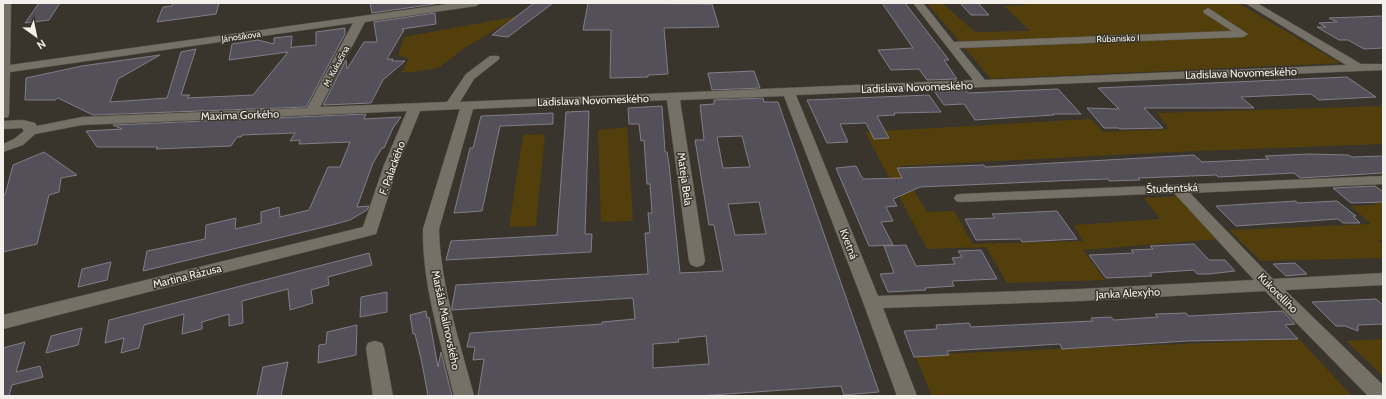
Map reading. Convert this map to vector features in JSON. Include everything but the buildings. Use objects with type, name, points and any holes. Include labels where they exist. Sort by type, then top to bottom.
[{"type":"street","points":[[3,114],[6,3]]},
{"type":"street","name":"Jánošíkova","points":[[5,69],[476,3]]},
{"type":"street","points":[[918,3],[982,84]]},
{"type":"street","points":[[1250,3],[1359,68]]},
{"type":"street","name":"Rúbanisko I","points":[[951,45],[1243,34],[1208,11]]},
{"type":"street","name":"M. Kukučína","points":[[311,112],[360,19]]},
{"type":"street","points":[[451,106],[470,78],[494,58]]},
{"type":"street","name":"Ladislava Novomeského","points":[[451,106],[1383,67]]},
{"type":"street","name":"Kvetná","points":[[790,92],[907,396]]},
{"type":"street","name":"Mateja Bela","points":[[673,96],[697,261]]},
{"type":"street","name":"Maršála Malinovského","points":[[464,396],[440,301],[431,245],[431,229],[468,105]]},
{"type":"street","name":"Maxima Gorkého","points":[[31,131],[82,121],[451,106]]},
{"type":"street","name":"F. Palackého","points":[[370,230],[391,165],[416,108]]},
{"type":"street","points":[[3,125],[23,124],[30,126],[31,131],[27,136],[18,142],[3,148]]},
{"type":"street","name":"Študentská","points":[[961,198],[1383,180]]},
{"type":"street","name":"Kukorelliho","points":[[1177,188],[1270,286],[1381,396]]},
{"type":"street","name":"Martina Rázusa","points":[[3,322],[370,230]]},
{"type":"street","name":"Janka Alexyho","points":[[872,302],[1270,286],[1383,279]]},
{"type":"street","points":[[375,348],[382,396]]},
{"type":"shaded area","points":[[927,3],[942,3],[975,32],[1030,31],[1004,6],[1026,5],[1024,3],[1238,3],[1340,63],[991,79]]},
{"type":"shaded area","points":[[518,16],[463,49],[438,68],[402,72],[409,58],[398,56],[404,37]]},
{"type":"shaded area","points":[[1383,106],[1383,144],[1196,151],[899,166],[927,212],[954,211],[973,244],[1083,241],[1074,225],[1160,219],[1144,198],[1178,196],[1218,239],[1083,250],[1105,280],[1007,283],[986,247],[927,249],[865,132],[1091,119],[1103,132],[1169,129],[1157,113]]},
{"type":"shaded area","points":[[627,127],[633,221],[601,222],[598,130]]},
{"type":"shaded area","points":[[545,134],[536,226],[509,227],[523,135]]},
{"type":"shaded area","points":[[1383,188],[1383,239],[1378,240],[1383,244],[1383,258],[1261,261],[1229,230],[1371,224],[1351,206],[1376,205],[1357,189]]},
{"type":"shaded area","points":[[1299,339],[1352,396],[932,396],[915,355]]},
{"type":"shaded area","points":[[1383,339],[1383,376],[1346,341]]}]
